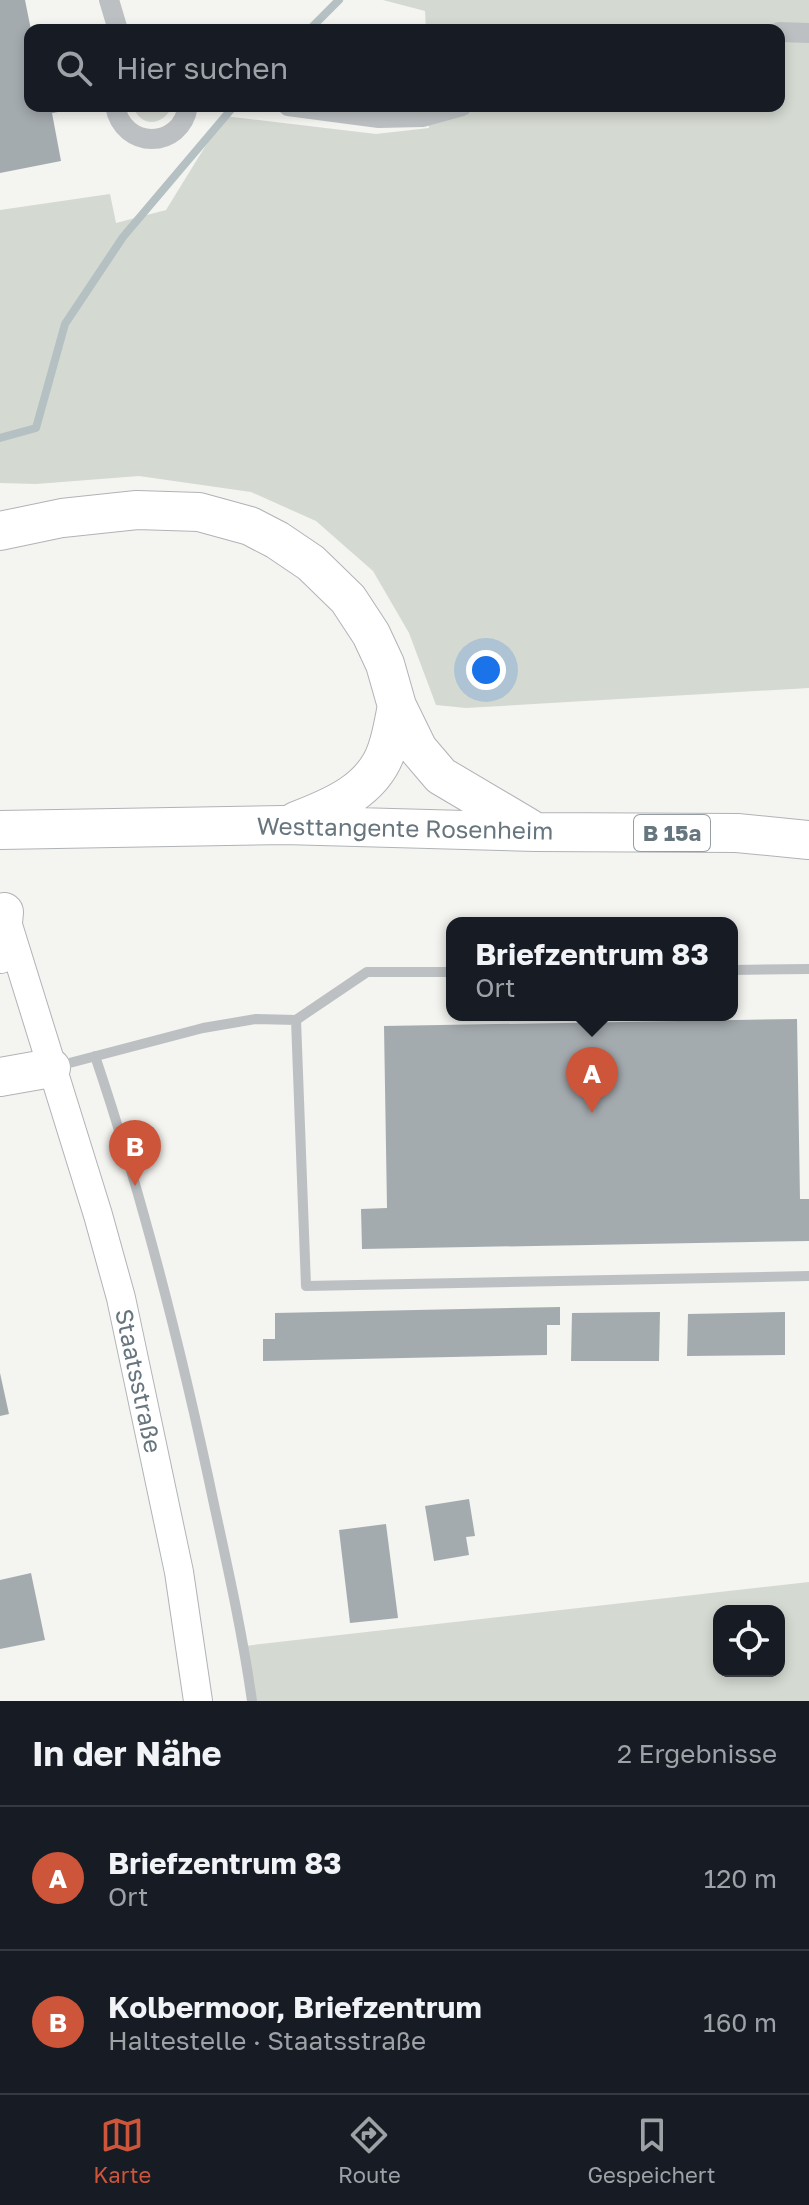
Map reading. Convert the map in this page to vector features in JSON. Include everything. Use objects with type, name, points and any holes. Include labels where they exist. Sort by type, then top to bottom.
[{"type":"highway","points":[[0,531],[62,518],[137,510],[199,512],[250,526],[277,540],[311,563],[348,599],[371,634],[397,706],[418,749],[441,776],[535,832]]},
{"type":"highway","points":[[0,512],[62,518]]},
{"type":"highway","points":[[0,554],[62,518]]},
{"type":"highway","points":[[284,825],[330,807],[359,790],[387,752],[397,706]]},
{"type":"highway","name":"Westtangente Rosenheim","points":[[0,830],[284,825],[535,832],[737,833],[809,840]]},
{"type":"highway","points":[[0,954],[2,904]]},
{"type":"highway","points":[[0,1077],[51,1068]]},
{"type":"main road","name":"Staatsstraße","points":[[2,904],[121,1298],[179,1572],[198,1701]]},
{"type":"street","points":[[109,0],[116,24]]},
{"type":"street","points":[[785,32],[809,33]]},
{"type":"street","points":[[116,112],[132,134],[154,140],[174,132],[182,124],[186,112]]},
{"type":"street","points":[[334,112],[379,118],[422,117],[440,112]]},
{"type":"lane","points":[[738,970],[809,969]]},
{"type":"lane","points":[[51,1068],[203,1028],[256,1019],[296,1020],[367,972],[446,972]]},
{"type":"lane","points":[[296,1020],[306,1286],[809,1276]]},
{"type":"lane","points":[[95,1056],[124,1143],[195,1415],[244,1646],[252,1701]]},
{"type":"shaded area","points":[[383,0],[809,0],[809,688],[466,708],[436,705],[409,633],[373,571],[316,521],[251,492],[139,476],[36,484],[0,483],[0,210],[110,194],[116,223],[166,210],[224,116],[376,134],[429,128],[428,112],[785,112],[785,24],[426,24],[425,11]]},
{"type":"shaded area","points":[[136,112],[169,112],[151,122]]},
{"type":"shaded area","points":[[809,1582],[809,1701],[252,1701],[244,1646]]},
{"type":"building","points":[[0,0],[25,0],[30,24],[24,24],[24,112],[58,112],[52,113],[61,161],[0,173]]},
{"type":"building","points":[[797,1019],[800,1199],[809,1199],[809,1241],[362,1249],[361,1209],[387,1208],[384,1026]]},
{"type":"building","points":[[560,1307],[560,1325],[547,1325],[547,1355],[263,1361],[263,1339],[275,1339],[275,1313]]},
{"type":"building","points":[[660,1312],[659,1361],[571,1361],[572,1313]]},
{"type":"building","points":[[785,1312],[785,1355],[687,1356],[688,1314]]},
{"type":"building","points":[[0,1373],[9,1414],[0,1416]]},
{"type":"building","points":[[469,1499],[475,1536],[466,1537],[469,1555],[434,1561],[425,1506]]},
{"type":"building","points":[[386,1524],[398,1618],[350,1623],[339,1530]]},
{"type":"building","points":[[31,1573],[45,1640],[0,1649],[0,1580]]},
{"type":"waterway","points":[[315,24],[339,0]]},
{"type":"waterway","points":[[0,438],[36,428],[65,324],[123,237],[229,112]]},
{"type":"place","name":"Briefzentrum 83","points":[[592,1113]]},
{"type":"place","name":"Kolbermoor, Briefzentrum","points":[[135,1186]]}]
